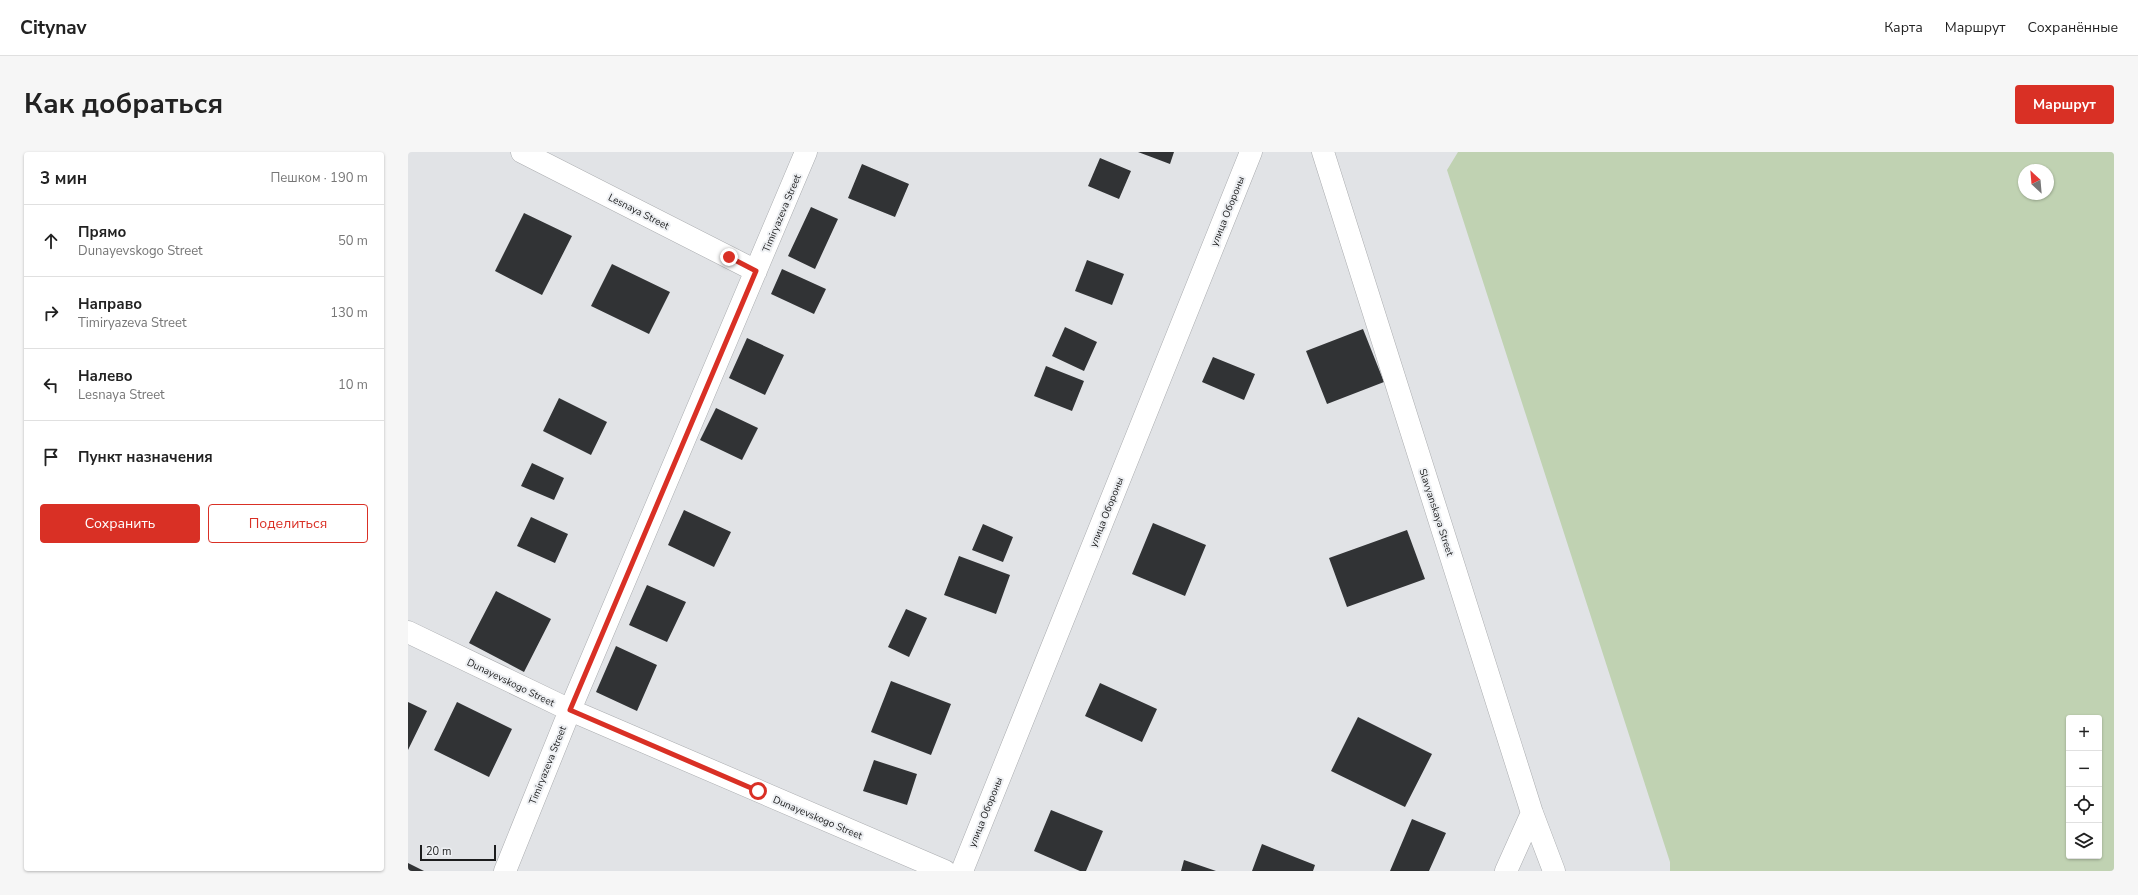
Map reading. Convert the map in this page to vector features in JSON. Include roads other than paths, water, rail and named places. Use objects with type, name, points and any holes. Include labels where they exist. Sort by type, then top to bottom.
[{"type":"street","name":"Lesnaya Street","points":[[522,152],[756,271]]},
{"type":"street","name":"Timiryazeva Street","points":[[505,871],[570,710],[806,152]]},
{"type":"street","name":"улица Обороны","points":[[962,871],[1251,152]]},
{"type":"street","name":"Slavyanskaya Street","points":[[1323,152],[1532,813],[1554,871]]},
{"type":"street","name":"Dunayevskogo Street","points":[[408,632],[570,710],[945,871]]},
{"type":"street","points":[[1506,871],[1532,813]]}]
